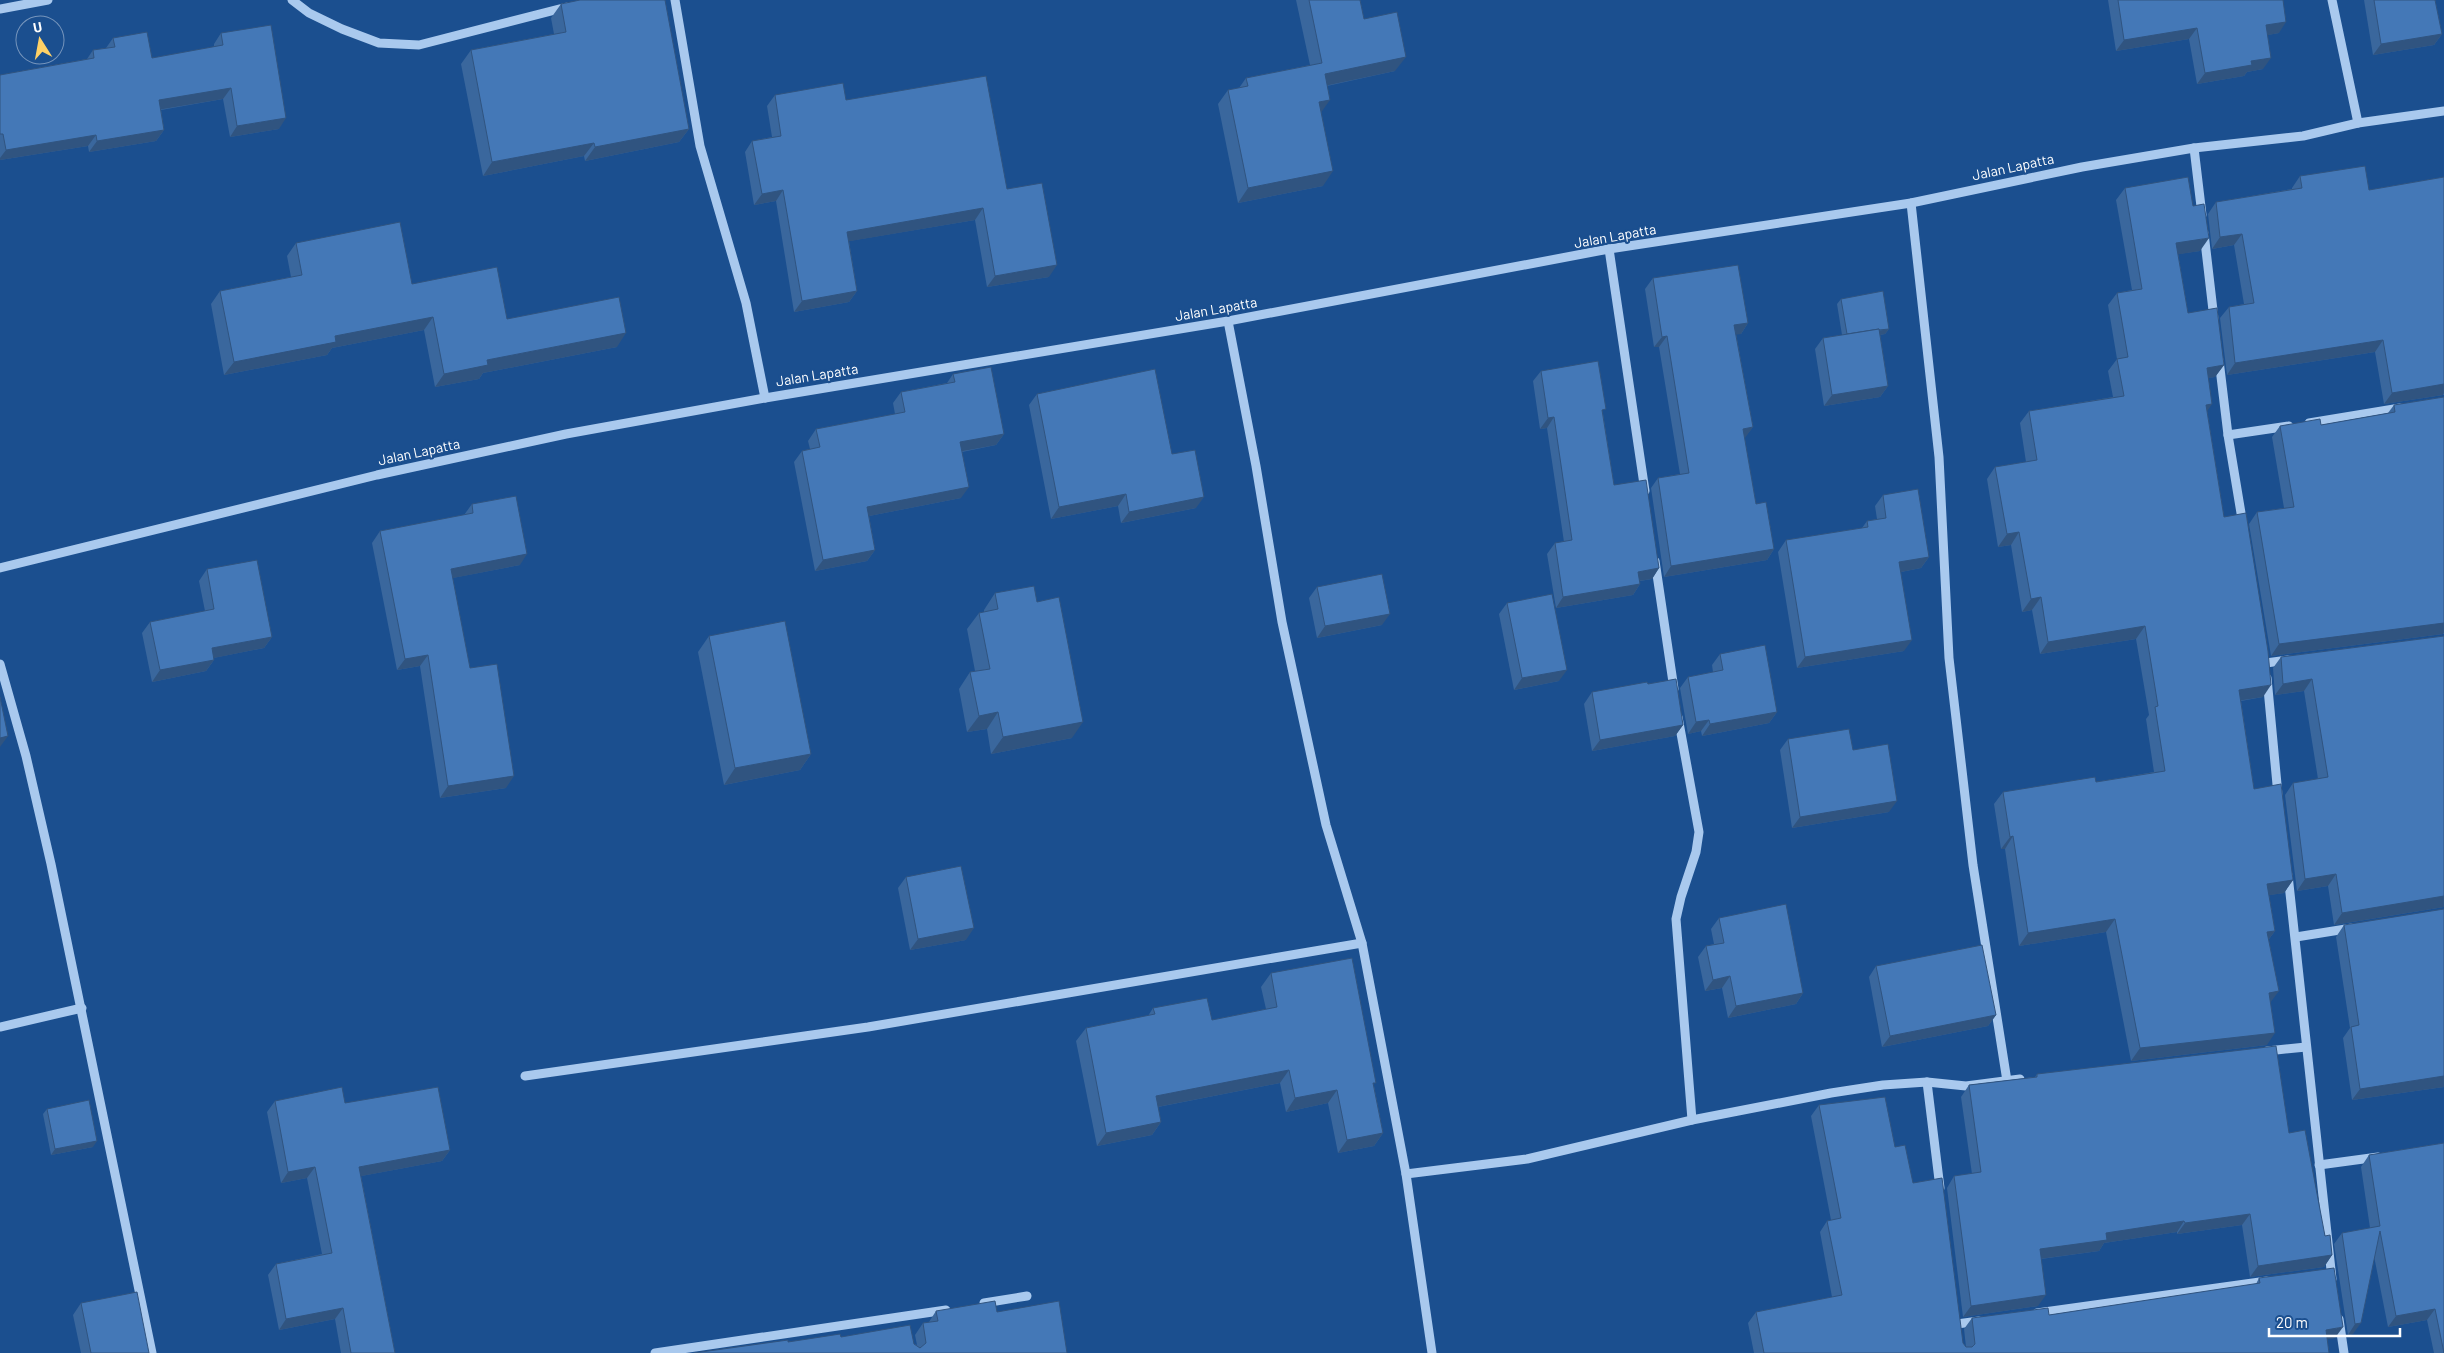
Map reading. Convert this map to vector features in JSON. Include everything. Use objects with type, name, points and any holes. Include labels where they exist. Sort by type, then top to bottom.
[{"type":"street","points":[[0,9],[48,0]]},
{"type":"street","points":[[292,0],[309,13],[379,44],[419,45],[577,5]]},
{"type":"street","points":[[675,0],[700,146],[746,303],[766,398]]},
{"type":"street","points":[[2332,0],[2358,123]]},
{"type":"street","name":"Jalan Lapatta","points":[[0,568],[386,473],[566,434],[766,398],[1228,321],[1609,249],[1911,203],[2082,167],[2194,148],[2303,136],[2358,123],[2444,111]]},
{"type":"street","points":[[2194,148],[2215,326]]},
{"type":"street","points":[[1911,203],[1938,458],[1949,658],[1973,865],[2007,1080]]},
{"type":"street","points":[[1609,249],[1646,503]]},
{"type":"street","points":[[1228,321],[1256,466],[1282,622],[1308,744],[1326,825],[1362,943],[1406,1174],[1432,1353]]},
{"type":"street","points":[[2217,346],[2228,435],[2244,530]]},
{"type":"street","points":[[2228,435],[2411,406]]},
{"type":"street","points":[[1654,551],[1675,697]]},
{"type":"street","points":[[2280,804],[2265,658],[2296,659]]},
{"type":"street","points":[[0,664],[30,774],[82,1008],[152,1353]]},
{"type":"street","points":[[1677,707],[1698,832],[1696,852],[1681,897],[1676,919],[1692,1120]]},
{"type":"street","points":[[2286,861],[2334,1290]]},
{"type":"street","points":[[2296,937],[2365,926]]},
{"type":"street","points":[[526,1076],[868,1027],[1362,943]]},
{"type":"street","points":[[0,1027],[82,1008]]},
{"type":"street","points":[[2258,1052],[2306,1047]]},
{"type":"street","points":[[1406,1174],[1527,1159],[1692,1120],[1831,1093],[1883,1085],[1927,1082],[1966,1086],[2026,1078]]},
{"type":"street","points":[[1927,1082],[1942,1198]]},
{"type":"street","points":[[2319,1165],[2386,1156]]},
{"type":"street","points":[[2322,1274],[2331,1272]]},
{"type":"street","points":[[2026,1315],[2272,1281]]},
{"type":"street","points":[[971,1306],[1027,1296]]},
{"type":"street","points":[[2337,1308],[2344,1353]]},
{"type":"street","points":[[655,1353],[906,1321],[952,1309]]},
{"type":"street","points":[[1956,1315],[1958,1329],[1987,1320]]},
{"type":"building","points":[[580,0],[665,0],[689,129],[595,147],[594,143],[492,162],[471,50],[566,32],[561,4]]},
{"type":"building","points":[[1309,0],[1360,0],[1364,19],[1397,12],[1406,57],[1325,74],[1330,100],[1319,102],[1333,171],[1248,188],[1228,90],[1248,86],[1246,78],[1322,63]]},
{"type":"building","points":[[2118,0],[2283,0],[2286,22],[2266,25],[2271,58],[2251,61],[2252,65],[2205,73],[2197,28],[2124,40]]},
{"type":"building","points":[[2374,0],[2435,0],[2442,34],[2381,44]]},
{"type":"building","points":[[271,25],[286,118],[237,126],[231,88],[159,100],[164,130],[97,141],[96,135],[6,150],[3,134],[0,134],[0,75],[65,65],[65,63],[94,58],[93,50],[115,47],[113,38],[147,32],[152,58],[223,45],[221,33]]},
{"type":"building","points":[[986,76],[1007,189],[1042,183],[1057,265],[995,276],[983,208],[847,232],[857,291],[802,301],[783,190],[762,194],[752,141],[781,136],[775,95],[843,83],[846,100]]},
{"type":"building","points":[[2365,166],[2369,190],[2444,177],[2444,384],[2392,393],[2383,340],[2235,363],[2229,307],[2254,303],[2242,234],[2220,237],[2216,202],[2302,188],[2300,176]]},
{"type":"building","points":[[2188,177],[2193,206],[2204,204],[2209,238],[2176,243],[2188,313],[2217,308],[2224,365],[2207,368],[2212,404],[2206,405],[2224,517],[2246,513],[2268,651],[2271,685],[2239,690],[2254,789],[2281,784],[2293,880],[2267,884],[2275,931],[2267,932],[2279,991],[2269,993],[2275,1033],[2140,1048],[2115,919],[2028,933],[2013,836],[2010,837],[2003,792],[2095,777],[2096,782],[2165,771],[2155,707],[2158,706],[2145,626],[2048,642],[2041,597],[2031,599],[2019,532],[2007,534],[1995,467],[2037,460],[2029,411],[2124,396],[2117,359],[2128,357],[2117,293],[2142,289],[2125,188]]},
{"type":"building","points":[[400,222],[412,284],[497,267],[507,319],[619,297],[626,333],[487,360],[488,365],[444,374],[433,317],[335,336],[336,342],[234,362],[220,291],[302,275],[296,243]]},
{"type":"building","points":[[1738,265],[1748,323],[1734,325],[1753,427],[1743,429],[1756,504],[1766,502],[1774,549],[1671,566],[1658,478],[1689,473],[1667,336],[1662,337],[1653,278]]},
{"type":"building","points":[[1883,291],[1889,329],[1847,334],[1841,299]]},
{"type":"building","points":[[1879,329],[1888,386],[1832,395],[1823,338]]},
{"type":"building","points":[[1598,361],[1606,409],[1602,410],[1614,485],[1646,480],[1659,568],[1638,572],[1640,584],[1563,597],[1555,543],[1572,540],[1554,417],[1548,418],[1541,371]]},
{"type":"building","points":[[991,367],[1004,434],[960,442],[969,487],[867,507],[875,550],[823,560],[802,451],[820,447],[816,429],[905,412],[901,392],[955,382],[953,374]]},
{"type":"building","points":[[1155,369],[1172,454],[1195,450],[1204,497],[1129,512],[1126,494],[1059,507],[1037,394]]},
{"type":"building","points":[[2444,397],[2444,623],[2279,644],[2257,512],[2294,507],[2280,426],[2320,419],[2321,425],[2395,412],[2394,405]]},
{"type":"building","points":[[1918,489],[1929,557],[1899,562],[1912,640],[1805,657],[1786,540],[1868,527],[1867,521],[1886,518],[1883,495]]},
{"type":"building","points":[[516,496],[527,554],[451,569],[470,668],[497,664],[514,776],[448,786],[428,655],[405,659],[380,531],[473,513],[472,504]]},
{"type":"building","points":[[257,560],[272,637],[212,648],[214,660],[160,670],[150,622],[214,609],[207,569]]},
{"type":"building","points":[[1382,574],[1390,614],[1325,626],[1317,587]]},
{"type":"building","points":[[1034,586],[1037,602],[1059,597],[1083,722],[1003,737],[998,712],[979,716],[970,672],[990,669],[979,613],[998,609],[995,593]]},
{"type":"building","points":[[1552,594],[1567,670],[1522,678],[1507,603]]},
{"type":"building","points":[[785,621],[811,754],[735,768],[709,636]]},
{"type":"building","points":[[2444,636],[2444,896],[2342,913],[2336,874],[2305,879],[2293,783],[2328,777],[2312,679],[2283,684],[2281,657]]},
{"type":"building","points":[[1765,645],[1777,712],[1710,724],[1709,720],[1696,722],[1688,677],[1723,670],[1720,654]]},
{"type":"building","points":[[1676,679],[1683,725],[1600,740],[1592,692]]},
{"type":"building","points":[[0,697],[8,736],[0,738]]},
{"type":"building","points":[[1849,729],[1853,750],[1888,744],[1897,801],[1800,817],[1788,739]]},
{"type":"building","points":[[961,866],[974,928],[918,939],[906,877]]},
{"type":"building","points":[[1786,904],[1803,993],[1736,1006],[1730,976],[1713,980],[1706,946],[1724,943],[1719,918]]},
{"type":"building","points":[[2444,909],[2444,1076],[2360,1089],[2351,1027],[2359,1025],[2344,925]]},
{"type":"building","points":[[1982,945],[1996,1015],[1890,1036],[1876,966]]},
{"type":"building","points":[[1352,958],[1376,1083],[1373,1083],[1383,1133],[1347,1140],[1337,1090],[1295,1098],[1289,1070],[1156,1096],[1161,1122],[1106,1133],[1086,1028],[1155,1014],[1153,1008],[1207,998],[1212,1020],[1277,1007],[1271,973]]},
{"type":"building","points":[[2276,1046],[2289,1133],[2305,1130],[2325,1236],[2330,1235],[2332,1255],[2258,1266],[2250,1214],[2185,1223],[2184,1221],[2106,1233],[2107,1240],[2040,1249],[2046,1295],[1971,1306],[1954,1176],[1981,1172],[1969,1085],[2037,1077],[2037,1074]]},
{"type":"building","points":[[342,1087],[345,1103],[438,1087],[450,1150],[359,1167],[395,1353],[351,1353],[343,1308],[286,1319],[276,1264],[332,1253],[315,1167],[288,1172],[275,1101]]},
{"type":"building","points":[[1885,1097],[1895,1147],[1905,1145],[1913,1183],[1942,1178],[1963,1343],[1966,1347],[1972,1347],[1975,1344],[1972,1318],[2048,1308],[2049,1315],[2260,1283],[2259,1278],[2334,1268],[2343,1327],[2326,1330],[2329,1353],[1764,1353],[1756,1312],[1842,1295],[1827,1221],[1841,1218],[1819,1105]]},
{"type":"building","points":[[89,1100],[97,1141],[55,1149],[47,1109]]},
{"type":"building","points":[[2444,1143],[2444,1353],[2435,1309],[2396,1316],[2380,1231],[2361,1323],[2355,1324],[2342,1233],[2380,1226],[2369,1155]]},
{"type":"building","points":[[137,1292],[149,1353],[91,1353],[81,1303]]},
{"type":"building","points":[[995,1301],[997,1312],[1059,1301],[1067,1353],[694,1353],[840,1334],[841,1337],[910,1325],[914,1344],[920,1348],[926,1343],[923,1323],[938,1321],[936,1311]]}]
